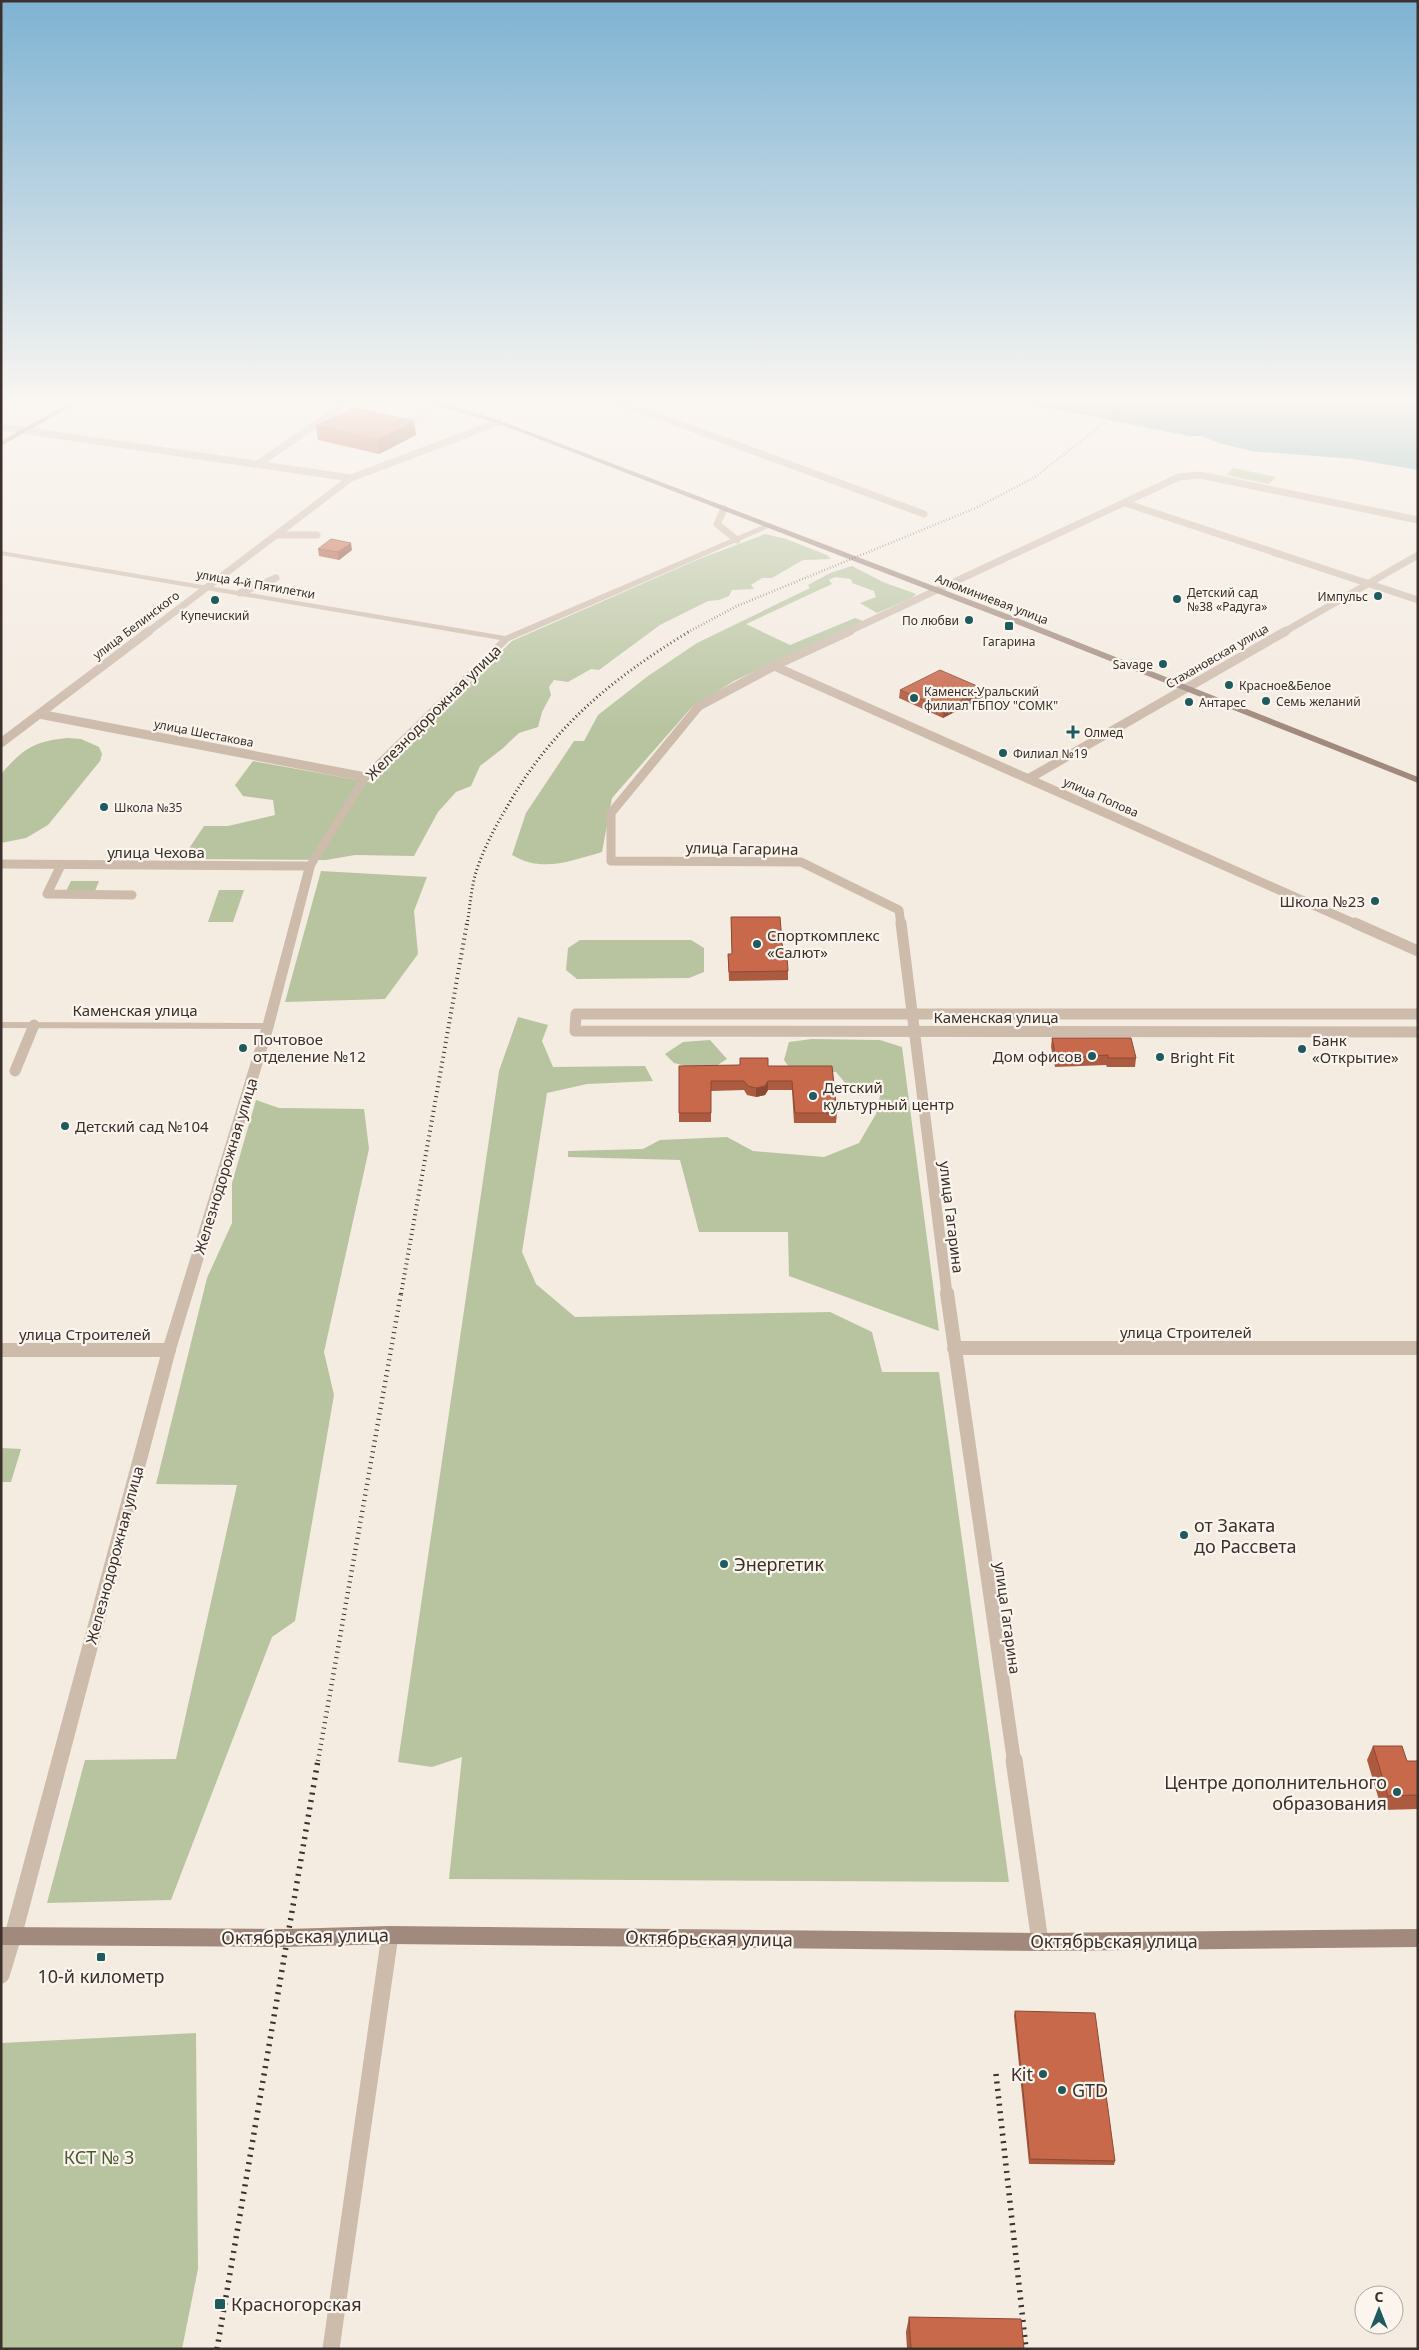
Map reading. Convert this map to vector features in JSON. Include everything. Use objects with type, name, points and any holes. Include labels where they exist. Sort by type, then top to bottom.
[{"type":"main road","name":"Алюминиевая улица","points":[[728,510],[1418,780]]},
{"type":"main road","name":"Октябрьская улица","points":[[7,1936],[286,1938],[390,1935],[1040,1942],[1418,1938]]},
{"type":"street","name":"улица Белинского","points":[[1,742],[309,510]]},
{"type":"street","points":[[723,510],[717,524],[737,540]]},
{"type":"street","points":[[912,510],[924,514]]},
{"type":"street","name":"улица Гагарина","points":[[1040,1942],[954,1348],[899,910],[801,862],[611,860],[611,813],[699,706],[774,666],[1110,510]]},
{"type":"street","points":[[1145,510],[1418,600]]},
{"type":"street","name":"улица Гагарина","points":[[1369,510],[1418,520]]},
{"type":"street","name":"Железнодорожная улица","points":[[1,1975],[7,1936],[169,1350],[268,1026],[310,866],[365,777],[506,639],[769,526]]},
{"type":"street","points":[[276,535],[317,535]]},
{"type":"street","name":"улица 4-й Пятилетки","points":[[1,554],[207,587],[506,639]]},
{"type":"street","name":"Стахановская улица","points":[[1028,779],[1418,555]]},
{"type":"street","points":[[240,593],[276,578]]},
{"type":"street","name":"улица Попова","points":[[774,666],[1418,951]]},
{"type":"street","name":"улица Шестакова","points":[[39,714],[365,777]]},
{"type":"street","name":"улица Чехова","points":[[1,864],[310,866]]},
{"type":"street","points":[[61,865],[47,894],[132,895]]},
{"type":"street","points":[[1399,942],[1418,944]]},
{"type":"street","name":"Каменская улица","points":[[1418,1014],[576,1014],[575,1031],[1418,1032]]},
{"type":"street","name":"Каменская улица","points":[[1,1024],[268,1026]]},
{"type":"street","points":[[15,1071],[34,1025]]},
{"type":"street","name":"улица Строителей","points":[[954,1348],[1418,1348]]},
{"type":"street","name":"улица Строителей","points":[[1,1350],[169,1350]]},
{"type":"street","points":[[331,2349],[390,1935]]},
{"type":"green space","points":[[765,534],[786,539],[827,555],[831,559],[803,560],[772,578],[762,578],[751,585],[754,589],[732,590],[729,596],[719,600],[708,601],[660,625],[599,670],[591,669],[568,682],[554,680],[549,687],[551,695],[542,712],[538,727],[519,733],[480,766],[471,786],[456,792],[438,812],[414,856],[355,855],[326,860],[182,859],[204,826],[228,826],[275,815],[273,800],[243,796],[235,785],[253,761],[374,783],[394,757],[512,641],[699,559]]},
{"type":"green space","points":[[852,566],[883,582],[916,594],[912,598],[877,613],[860,603],[876,597],[874,591],[852,583],[851,579],[835,577],[829,580],[832,584],[746,624],[790,645],[855,618],[863,621],[734,681],[692,707],[612,798],[602,852],[556,864],[534,863],[512,855],[526,813],[574,741],[584,741],[598,715],[648,676],[697,643],[810,588],[808,585],[830,573]]},
{"type":"green space","points":[[68,738],[81,739],[99,747],[102,754],[100,761],[48,825],[26,838],[1,843],[1,774],[16,758],[30,748],[46,741]]},
{"type":"green space","points":[[321,871],[427,877],[414,911],[418,954],[385,999],[285,1002]]},
{"type":"green space","points":[[71,881],[99,881],[95,891],[66,891]]},
{"type":"green space","points":[[219,890],[244,890],[233,922],[208,922]]},
{"type":"green space","points":[[580,940],[691,940],[704,948],[704,972],[689,978],[577,979],[566,970],[568,948]]},
{"type":"green space","name":"Энергетик","points":[[518,1017],[548,1025],[542,1041],[553,1067],[645,1066],[653,1081],[587,1084],[547,1093],[522,1252],[536,1284],[575,1317],[830,1312],[872,1332],[882,1372],[939,1372],[1009,1882],[449,1879],[462,1757],[432,1767],[398,1762],[499,1071]]},
{"type":"green space","points":[[812,1039],[880,1040],[902,1047],[939,1331],[789,1276],[788,1232],[699,1232],[680,1160],[568,1157],[568,1151],[643,1149],[660,1140],[727,1137],[753,1151],[824,1157],[859,1143],[876,1114],[881,1091],[846,1084],[836,1072],[791,1070],[784,1060],[789,1042]]},
{"type":"green space","points":[[710,1040],[727,1059],[713,1068],[694,1068],[674,1063],[665,1054],[683,1042]]},
{"type":"green space","points":[[256,1100],[279,1108],[364,1109],[369,1149],[324,1352],[334,1395],[295,1621],[272,1637],[171,1900],[47,1903],[85,1760],[176,1759],[237,1485],[156,1484],[207,1278],[232,1223],[232,1183]]},
{"type":"green space","points":[[1,1448],[21,1449],[11,1482],[1,1482]]},
{"type":"green space","name":"КСТ № 3","points":[[196,2033],[198,2269],[182,2349],[1,2349],[2,2043]]},
{"type":"building","points":[[331,539],[351,543],[338,552],[318,549]]},
{"type":"building","points":[[940,670],[984,689],[944,709],[900,690]]},
{"type":"building","name":"Спорткомплекс «Салют»","points":[[731,917],[780,917],[783,954],[787,954],[788,971],[729,972],[728,954],[732,954]]},
{"type":"building","points":[[1052,1038],[1131,1038],[1136,1058],[1108,1058],[1108,1055],[1056,1058]]},
{"type":"building","name":"Детский культурный центр","points":[[740,1058],[768,1058],[768,1066],[832,1066],[837,1113],[795,1113],[792,1081],[768,1081],[765,1086],[756,1088],[748,1086],[744,1081],[711,1081],[711,1113],[679,1113],[679,1066],[740,1065]]},
{"type":"building","points":[[1373,1746],[1402,1746],[1407,1761],[1418,1761],[1418,1795],[1388,1796]]},
{"type":"building","name":"GTD","points":[[1015,2011],[1095,2013],[1115,2161],[1030,2159]]},
{"type":"building","points":[[909,2317],[1021,2319],[1024,2349],[911,2349]]},
{"type":"railway","points":[[688,632],[737,606],[972,510]]},
{"type":"railway","points":[[467,925],[474,878],[486,847],[507,807],[544,752],[564,729],[610,686],[690,631]]},
{"type":"railway","points":[[401,1294],[467,923]]},
{"type":"railway","points":[[318,1761],[401,1293]]},
{"type":"railway","points":[[217,2349],[318,1760]]},
{"type":"railway","points":[[996,2074],[1026,2349]]},
{"type":"place","name":"Импульс","points":[[1378,596]]},
{"type":"place","name":"Детский сад №38 «Радуга»","points":[[1177,599]]},
{"type":"place","name":"Купечиский","points":[[215,600]]},
{"type":"place","name":"По любви","points":[[969,620]]},
{"type":"place","name":"Гагарина","points":[[1009,626]]},
{"type":"place","name":"Savage","points":[[1163,664]]},
{"type":"place","name":"Красное&Белое","points":[[1229,685]]},
{"type":"place","name":"Каменск-Уральский филиал ГБПОУ \"СОМК\"","points":[[914,698]]},
{"type":"place","name":"Семь желаний","points":[[1266,701]]},
{"type":"place","name":"Антарес","points":[[1189,702]]},
{"type":"place","name":"Олмед","points":[[1073,732]]},
{"type":"place","name":"Филиал №19","points":[[1003,753]]},
{"type":"place","name":"Школа №35","points":[[104,807]]},
{"type":"place","name":"Школа №23","points":[[1375,901]]},
{"type":"place","name":"Спорткомплекс «Салют»","points":[[757,944]]},
{"type":"place","name":"Почтовое отделение №12","points":[[243,1048]]},
{"type":"place","name":"Банк «Открытие»","points":[[1302,1049]]},
{"type":"place","name":"Дом офисов","points":[[1092,1056]]},
{"type":"place","name":"Bright Fit","points":[[1160,1057]]},
{"type":"place","name":"Детский культурный центр","points":[[813,1096]]},
{"type":"place","name":"Детский сад №104","points":[[65,1126]]},
{"type":"place","name":"от Заката до Рассвета","points":[[1184,1535]]},
{"type":"place","name":"Энергетик","points":[[724,1564]]},
{"type":"place","name":"Центре дополнительного образования","points":[[1397,1792]]},
{"type":"place","name":"10-й километр","points":[[101,1957]]},
{"type":"place","name":"Kit","points":[[1043,2074]]},
{"type":"place","name":"GTD","points":[[1062,2090]]},
{"type":"place","name":"Красногорская","points":[[220,2304]]}]
